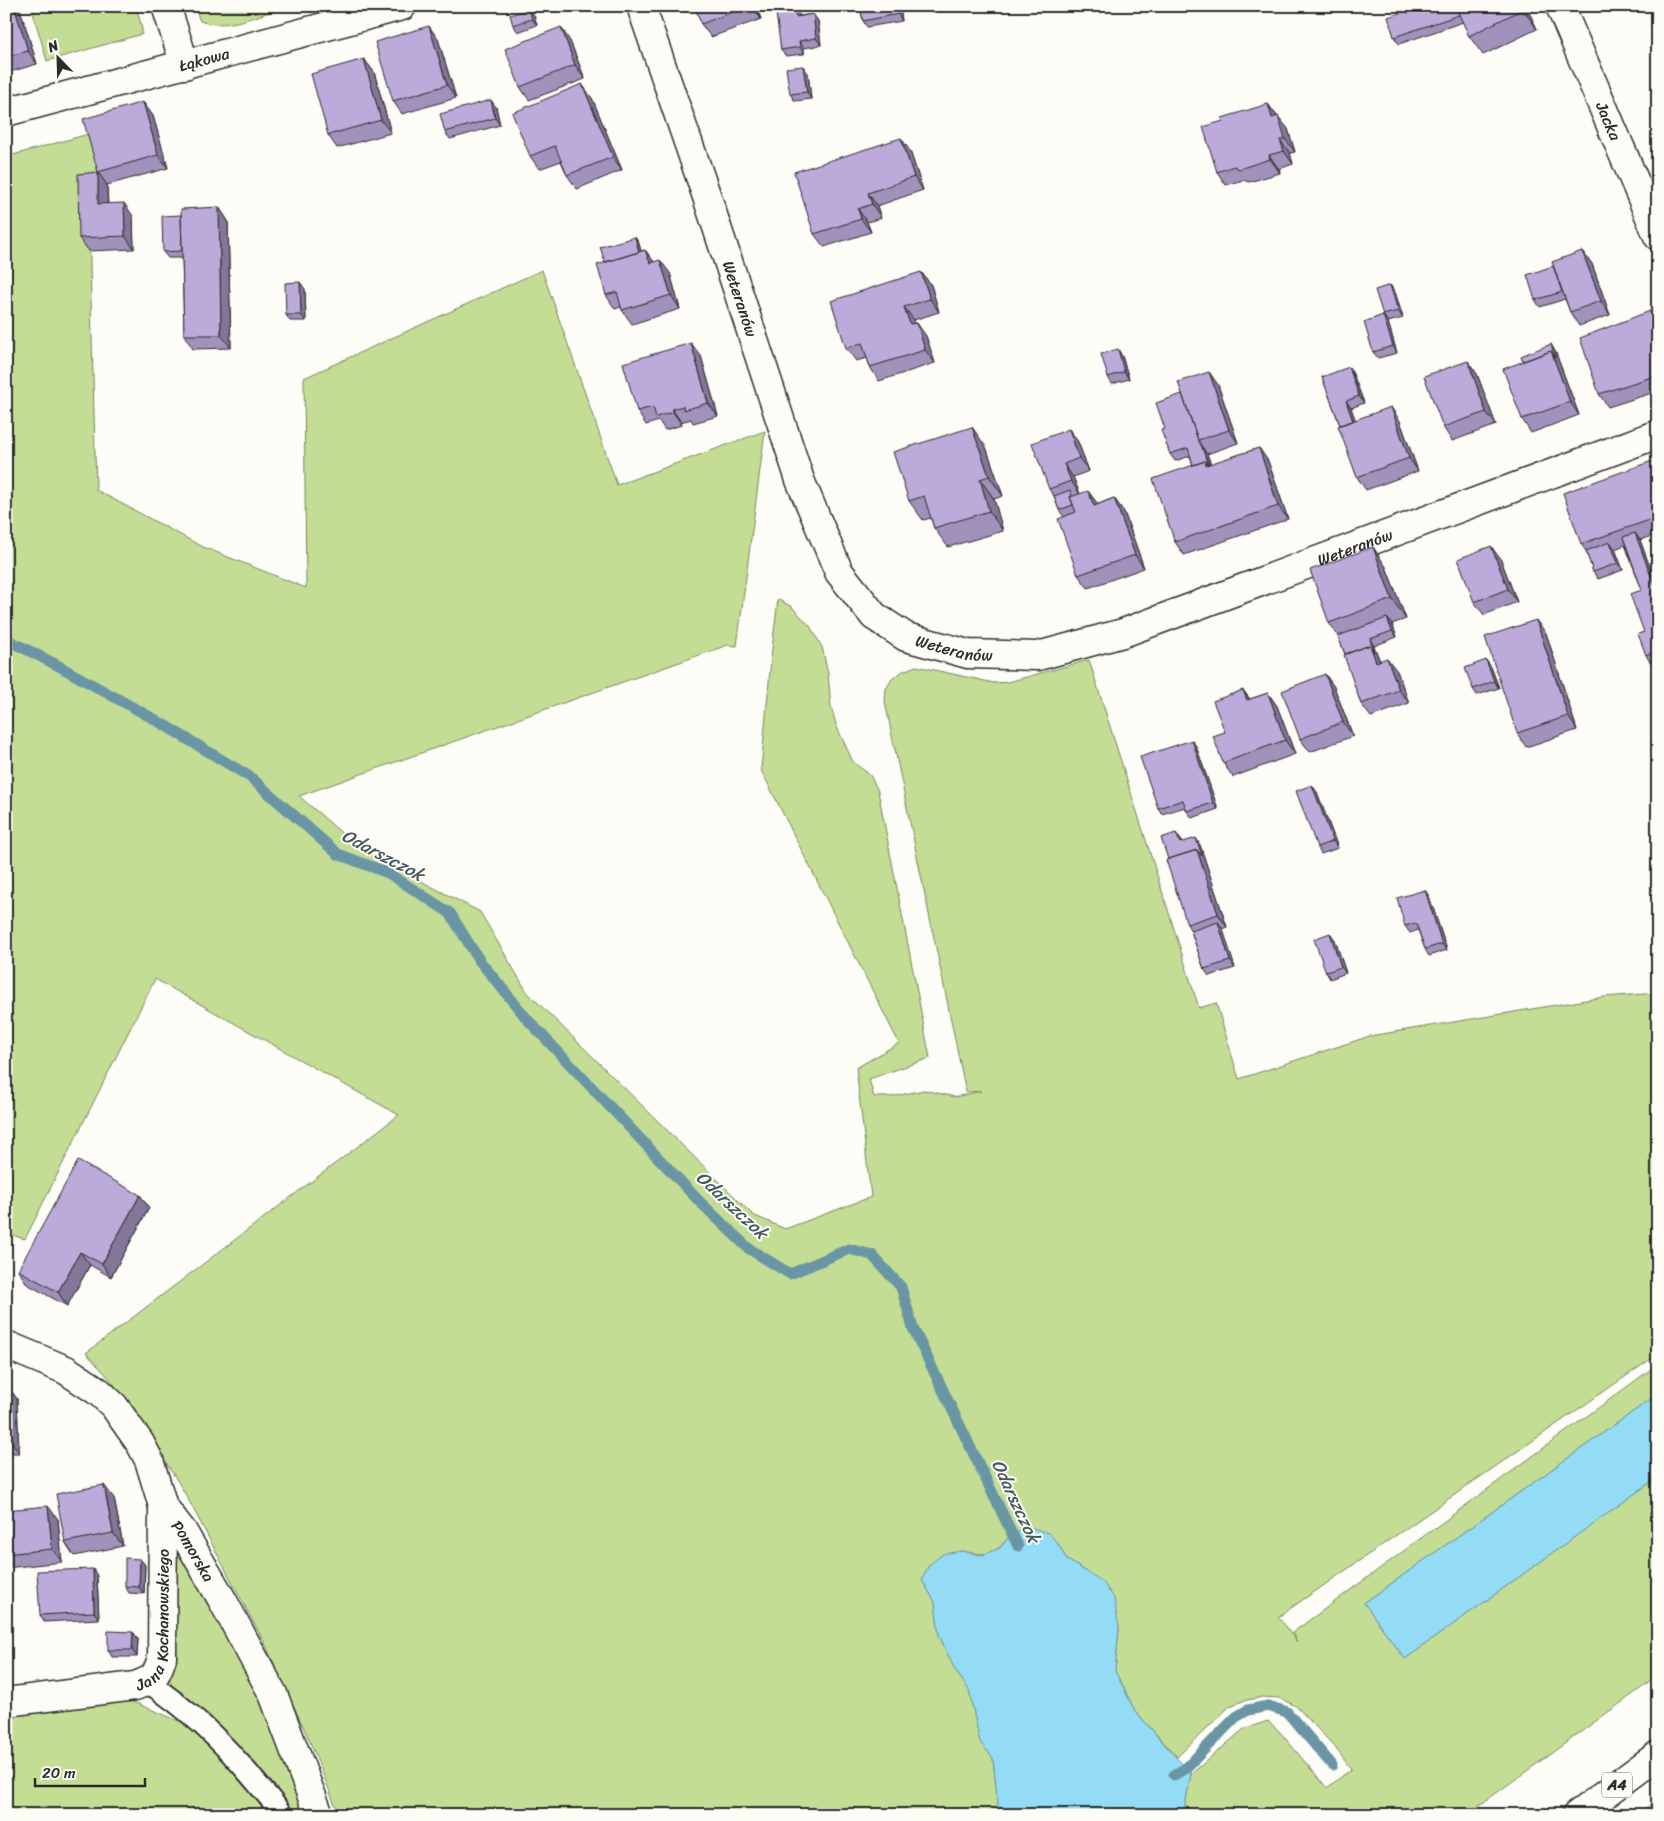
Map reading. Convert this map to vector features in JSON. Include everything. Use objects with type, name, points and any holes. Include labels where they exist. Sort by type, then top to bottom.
[{"type":"main road","points":[[166,6],[185,65]]},
{"type":"main road","name":"Łąkowa","points":[[6,112],[402,6]]},
{"type":"main road","name":"Weteranów","points":[[641,6],[800,480],[839,572],[874,616],[906,636],[968,654],[1038,656],[1083,644],[1123,633],[1658,434]]},
{"type":"main road","name":"Jacka","points":[[1560,6],[1658,236]]},
{"type":"main road","name":"Pomorska","points":[[6,1345],[66,1370],[99,1392],[114,1406],[149,1460],[163,1506],[183,1532],[273,1694],[319,1815]]},
{"type":"main road","name":"Jana Kochanowskiego","points":[[6,1702],[135,1686],[147,1682],[157,1674],[162,1658],[163,1506]]},
{"type":"main road","name":"A4","points":[[1577,1815],[1658,1755]]},
{"type":"lane","points":[[147,1682],[195,1717],[232,1753],[282,1815]]},
{"type":"green space","points":[[31,6],[136,6],[142,34],[47,61]]},
{"type":"green space","points":[[194,6],[287,6],[233,23],[210,24],[200,21]]},
{"type":"green space","points":[[92,133],[107,185],[88,187],[96,490],[203,547],[306,588],[304,378],[542,270],[617,485],[765,431],[737,646],[728,645],[299,796],[360,849],[480,912],[527,992],[753,1215],[785,1229],[871,1197],[856,1068],[899,1043],[761,770],[778,599],[792,607],[810,626],[822,647],[828,674],[831,706],[836,725],[853,762],[870,775],[878,791],[930,1058],[869,1079],[874,1097],[891,1097],[924,1090],[955,1097],[981,1091],[966,1092],[885,702],[886,689],[892,679],[903,671],[916,666],[994,683],[1008,682],[1089,660],[1199,1008],[1216,1003],[1239,1079],[1370,1036],[1604,997],[1658,993],[1658,1354],[1278,1617],[1297,1642],[1292,1633],[1658,1364],[1658,1394],[1364,1603],[1405,1659],[1658,1477],[1658,1676],[1466,1815],[1183,1815],[1191,1774],[1244,1729],[1268,1721],[1279,1731],[1327,1788],[1351,1769],[1334,1746],[1296,1706],[1279,1698],[1262,1697],[1230,1706],[1177,1757],[1135,1711],[1115,1671],[1119,1628],[1086,1571],[1067,1560],[1057,1542],[1012,1533],[995,1550],[985,1554],[961,1551],[922,1580],[935,1602],[939,1635],[955,1670],[969,1690],[980,1742],[993,1758],[999,1815],[339,1815],[309,1739],[266,1646],[186,1495],[137,1415],[109,1378],[86,1353],[399,1115],[155,979],[25,1239],[6,1233],[6,157]]},
{"type":"green space","points":[[178,1542],[254,1670],[315,1815],[289,1815],[173,1689],[169,1678],[171,1564]]},
{"type":"green space","points":[[110,1700],[131,1701],[186,1724],[228,1764],[259,1803],[266,1815],[6,1815],[6,1716]]},
{"type":"green space","points":[[1658,1799],[1658,1815],[1636,1815]]},
{"type":"water","points":[[1658,1394],[1658,1477],[1405,1659],[1364,1603]]},
{"type":"water","points":[[1030,1527],[1048,1533],[1057,1542],[1067,1560],[1102,1581],[1114,1598],[1119,1628],[1115,1671],[1135,1711],[1191,1774],[1183,1815],[999,1815],[993,1758],[980,1742],[969,1690],[955,1670],[939,1635],[935,1602],[922,1580],[929,1565],[943,1554],[961,1551],[982,1555],[1000,1548],[1012,1533]]},
{"type":"building","points":[[6,6],[14,6],[28,51],[6,57]]},
{"type":"building","points":[[695,6],[748,6],[701,24]]},
{"type":"building","points":[[775,6],[794,6],[796,17],[813,14],[816,38],[799,41],[800,47],[781,50]]},
{"type":"building","points":[[860,6],[896,6],[898,14],[863,21]]},
{"type":"building","points":[[1421,6],[1455,6],[1459,15],[1394,37],[1388,17]]},
{"type":"building","points":[[1455,6],[1522,6],[1523,9],[1469,36]]},
{"type":"building","points":[[529,9],[532,19],[513,25],[510,15]]},
{"type":"building","points":[[429,26],[447,85],[393,101],[375,42]]},
{"type":"building","points":[[561,27],[575,65],[520,87],[505,49]]},
{"type":"building","points":[[364,59],[381,120],[328,135],[311,74]]},
{"type":"building","points":[[803,66],[807,92],[790,94],[786,68]]},
{"type":"building","points":[[582,84],[613,157],[567,175],[555,146],[530,156],[512,113]]},
{"type":"building","points":[[491,100],[495,118],[445,132],[440,114]]},
{"type":"building","points":[[143,102],[158,155],[98,172],[83,119]]},
{"type":"building","points":[[1268,104],[1272,118],[1278,116],[1285,139],[1280,140],[1284,151],[1269,155],[1270,159],[1239,169],[1234,166],[1217,172],[1203,127],[1223,121],[1222,118]]},
{"type":"building","points":[[901,138],[914,177],[868,193],[872,204],[858,209],[861,219],[814,234],[794,172]]},
{"type":"building","points":[[98,172],[98,204],[124,203],[125,236],[79,238],[78,174]]},
{"type":"building","points":[[219,207],[221,335],[184,335],[181,209]]},
{"type":"building","points":[[181,215],[182,251],[163,252],[162,216]]},
{"type":"building","points":[[635,237],[639,252],[605,262],[600,247]]},
{"type":"building","points":[[645,250],[650,263],[660,260],[671,295],[622,310],[617,292],[606,295],[597,265]]},
{"type":"building","points":[[1582,251],[1601,301],[1570,312],[1552,262]]},
{"type":"building","points":[[1553,266],[1562,292],[1535,300],[1527,275]]},
{"type":"building","points":[[921,272],[930,299],[904,307],[910,324],[917,323],[925,350],[870,367],[862,343],[846,348],[831,301]]},
{"type":"building","points":[[300,282],[301,315],[286,315],[285,283]]},
{"type":"building","points":[[1390,285],[1398,311],[1383,315],[1375,290]]},
{"type":"building","points":[[1650,311],[1658,331],[1658,375],[1599,394],[1580,338]]},
{"type":"building","points":[[1383,315],[1393,346],[1373,352],[1364,322]]},
{"type":"building","points":[[691,343],[708,403],[684,410],[683,406],[672,409],[673,412],[656,417],[653,407],[637,411],[623,363]]},
{"type":"building","points":[[1551,344],[1555,358],[1551,351],[1523,361],[1521,356]]},
{"type":"building","points":[[1118,349],[1124,372],[1108,377],[1101,354]]},
{"type":"building","points":[[1551,351],[1570,402],[1522,419],[1503,369]]},
{"type":"building","points":[[1468,361],[1486,412],[1443,427],[1424,376]]},
{"type":"building","points":[[1349,367],[1359,396],[1346,401],[1353,421],[1340,425],[1322,377]]},
{"type":"building","points":[[1209,372],[1229,430],[1198,440],[1178,382]]},
{"type":"building","points":[[1182,394],[1208,465],[1205,461],[1193,465],[1188,448],[1170,454],[1161,430],[1165,429],[1156,403]]},
{"type":"building","points":[[1391,407],[1409,458],[1357,477],[1338,426]]},
{"type":"building","points":[[972,427],[989,476],[980,479],[989,511],[934,528],[924,496],[909,501],[893,452]]},
{"type":"building","points":[[1069,429],[1079,458],[1064,464],[1071,481],[1049,489],[1032,443]]},
{"type":"building","points":[[1259,448],[1278,506],[1175,542],[1153,479],[1205,461],[1206,465]]},
{"type":"building","points":[[1655,460],[1658,467],[1658,517],[1581,544],[1563,493]]},
{"type":"building","points":[[1070,490],[1073,505],[1059,510],[1054,496]]},
{"type":"building","points":[[1088,491],[1094,506],[1114,498],[1135,555],[1078,575],[1058,519],[1076,512],[1070,497]]},
{"type":"building","points":[[1635,533],[1658,595],[1658,651],[1646,655],[1638,634],[1644,632],[1630,594],[1642,590],[1623,537]]},
{"type":"building","points":[[1610,542],[1618,563],[1593,572],[1586,551]]},
{"type":"building","points":[[1491,546],[1508,589],[1474,602],[1458,559]]},
{"type":"building","points":[[1373,547],[1392,599],[1329,623],[1310,570]]},
{"type":"building","points":[[1387,618],[1392,631],[1370,639],[1374,652],[1370,645],[1345,654],[1338,636]]},
{"type":"building","points":[[1536,620],[1568,716],[1517,733],[1485,637]]},
{"type":"building","points":[[1370,645],[1376,662],[1387,658],[1399,690],[1361,704],[1344,655]]},
{"type":"building","points":[[1486,660],[1494,681],[1473,689],[1465,668]]},
{"type":"building","points":[[1325,674],[1343,722],[1300,739],[1282,691]]},
{"type":"building","points":[[1243,690],[1247,700],[1268,693],[1285,740],[1223,763],[1213,736],[1225,732],[1213,701]]},
{"type":"building","points":[[1192,740],[1213,803],[1187,811],[1183,800],[1158,808],[1140,757]]},
{"type":"building","points":[[1312,785],[1333,841],[1317,847],[1296,791]]},
{"type":"building","points":[[1176,833],[1180,843],[1196,838],[1202,856],[1197,850],[1168,859],[1161,838]]},
{"type":"building","points":[[1197,850],[1218,914],[1187,924],[1166,860]]},
{"type":"building","points":[[1425,890],[1442,944],[1425,949],[1416,923],[1405,926],[1397,898]]},
{"type":"building","points":[[1218,922],[1230,961],[1204,969],[1191,931]]},
{"type":"building","points":[[1330,933],[1341,967],[1326,972],[1314,939]]},
{"type":"building","points":[[78,1161],[140,1195],[102,1264],[80,1252],[58,1292],[18,1270]]},
{"type":"building","points":[[6,1386],[8,1386],[10,1439],[6,1439]]},
{"type":"building","points":[[104,1485],[113,1533],[65,1542],[56,1494]]},
{"type":"building","points":[[48,1506],[52,1549],[6,1554],[6,1510]]},
{"type":"building","points":[[125,1558],[140,1559],[139,1587],[125,1586]]},
{"type":"building","points":[[93,1569],[94,1612],[40,1615],[37,1571]]},
{"type":"building","points":[[108,1631],[133,1632],[132,1650],[108,1650]]},
{"type":"waterway","name":"Odarszczok","points":[[6,639],[161,723],[250,777],[338,854],[388,873],[450,913],[479,960],[528,1020],[699,1201],[748,1248],[790,1274],[849,1249],[872,1255],[901,1287],[913,1328],[1018,1546]]},
{"type":"waterway","name":"Odarszczok","points":[[1174,1775],[1186,1768],[1236,1717],[1248,1710],[1268,1706],[1287,1712],[1332,1765]]}]
